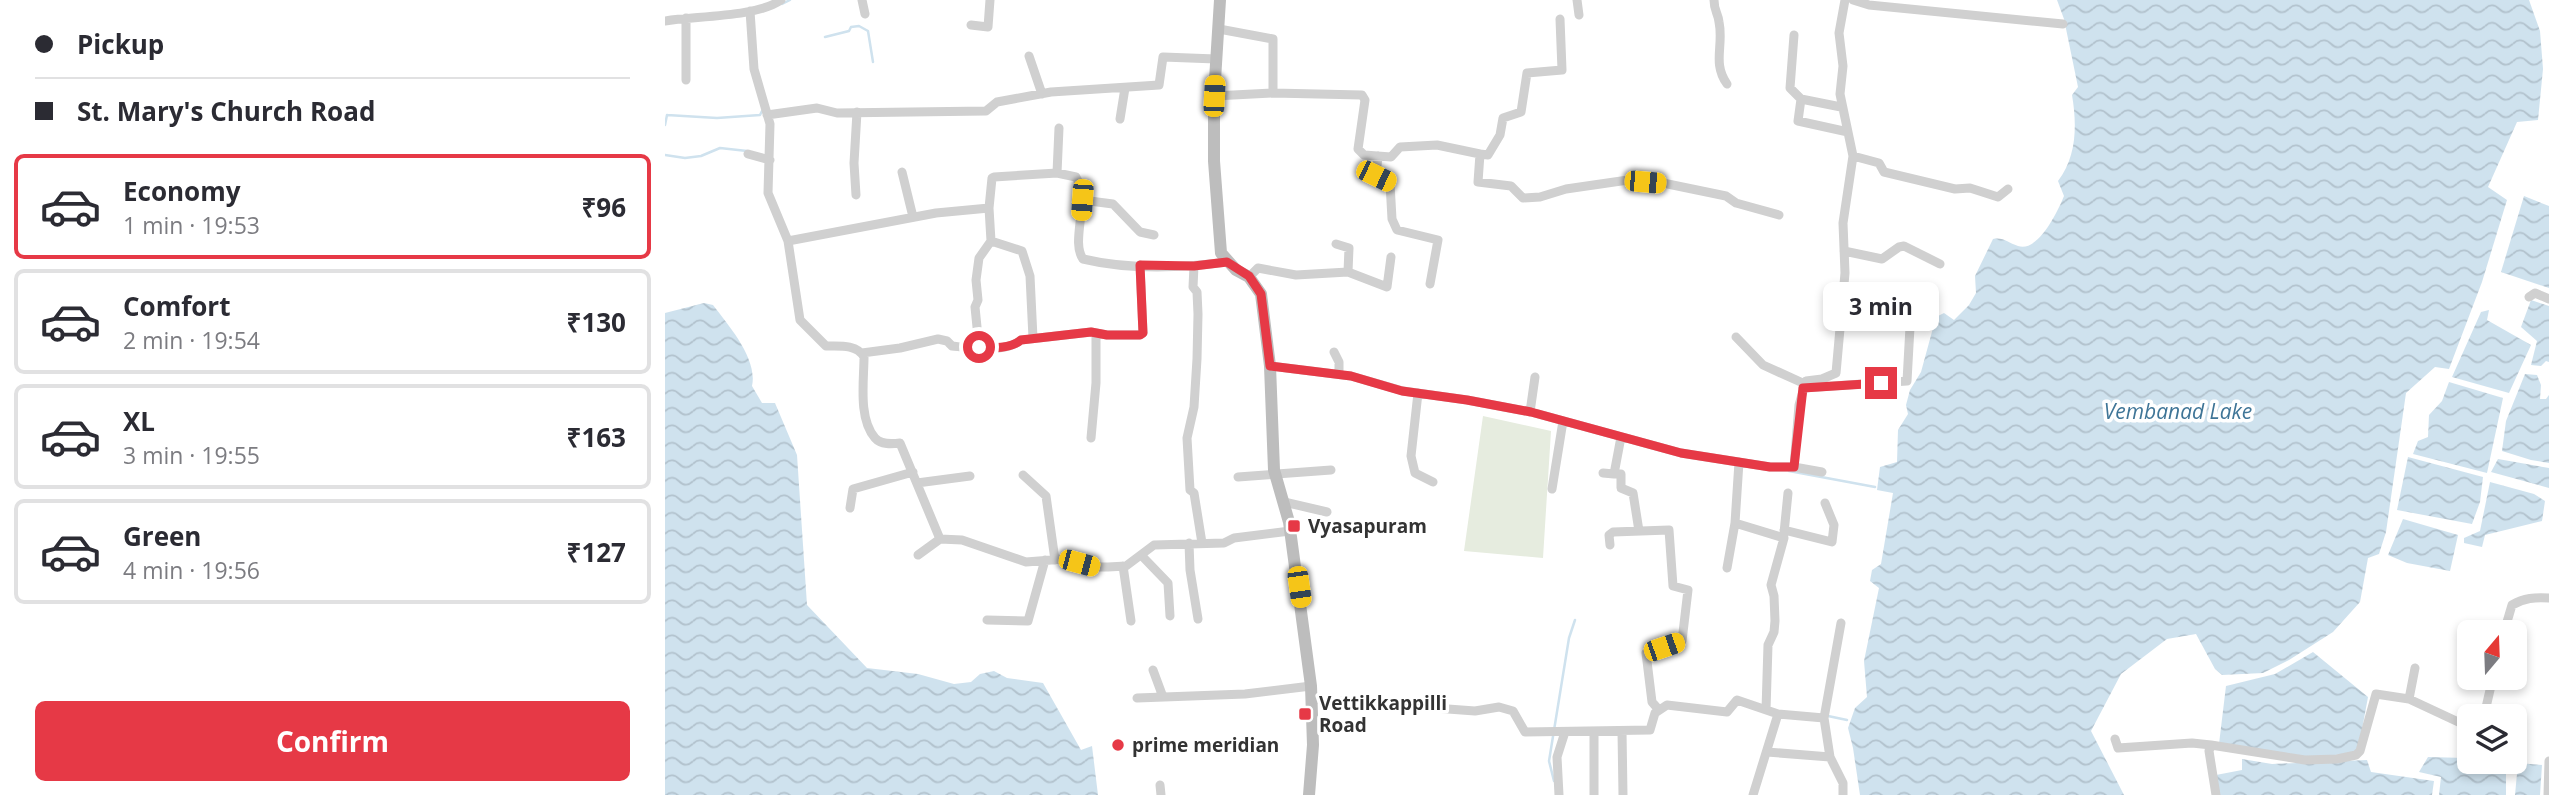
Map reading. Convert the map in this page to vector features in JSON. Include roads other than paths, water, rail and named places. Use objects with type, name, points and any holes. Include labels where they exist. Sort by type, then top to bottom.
[{"type":"main road","points":[[1220,0],[1214,96],[1214,161],[1221,253],[1227,262],[1249,276],[1261,294],[1270,366],[1274,470],[1290,531],[1312,693],[1313,744],[1309,795]]},
{"type":"street","points":[[665,21],[750,11],[781,0]]},
{"type":"street","points":[[862,0],[865,14]]},
{"type":"street","points":[[971,25],[988,27],[990,0]]},
{"type":"street","points":[[1577,0],[1579,15]]},
{"type":"street","points":[[1714,0],[1714,11],[1720,21],[1719,73],[1727,84]]},
{"type":"street","points":[[1794,467],[1804,386],[1806,381],[1822,379],[1836,373],[1843,312],[1843,223],[1853,156],[1842,107],[1843,66],[1839,33],[1845,0]]},
{"type":"street","points":[[1853,0],[2063,24]]},
{"type":"street","points":[[750,11],[751,55],[771,124],[768,193],[788,241],[800,320],[826,346],[848,347],[862,353],[900,348],[938,338],[952,346],[993,348],[1033,338],[1096,333],[1140,335],[1143,333],[1140,265]]},
{"type":"street","points":[[686,80],[687,18]]},
{"type":"street","points":[[1214,96],[1273,93],[1362,95],[1365,100],[1357,149],[1364,155],[1391,156],[1400,147],[1437,145],[1488,155],[1500,135],[1503,118],[1521,112],[1527,73],[1562,70],[1560,19]]},
{"type":"street","points":[[1219,29],[1273,39],[1273,93]]},
{"type":"street","points":[[1794,35],[1790,88],[1801,99],[1842,107]]},
{"type":"street","points":[[1029,56],[1042,94]]},
{"type":"street","points":[[767,115],[817,108],[837,113],[986,111],[997,102],[1042,94],[1159,85],[1163,57],[1216,59]]},
{"type":"street","points":[[1120,119],[1125,88]]},
{"type":"street","points":[[1801,99],[1798,121],[1848,132]]},
{"type":"street","points":[[856,195],[854,163],[857,112]]},
{"type":"street","points":[[1057,173],[1059,128]]},
{"type":"street","points":[[1480,154],[1478,182],[1511,186],[1523,198],[1628,180],[1663,183],[1726,196],[1736,202],[1779,215]]},
{"type":"street","points":[[748,155],[770,159]]},
{"type":"street","points":[[1377,156],[1376,176],[1390,183],[1392,219],[1397,230],[1438,240],[1430,284]]},
{"type":"street","points":[[1853,156],[1879,163],[1884,172],[1955,189],[1970,188],[1998,197],[2008,189]]},
{"type":"street","points":[[901,172],[913,217]]},
{"type":"street","points":[[979,347],[975,307],[978,300],[976,280],[979,258],[991,241],[989,208],[994,177],[1057,173],[1076,177],[1081,185],[1082,200],[1080,257],[1140,265],[1194,266],[1227,262]]},
{"type":"street","points":[[1082,200],[1113,204],[1140,232],[1154,235]]},
{"type":"street","points":[[788,241],[913,217],[989,208]]},
{"type":"street","points":[[991,241],[1023,251],[1030,276],[1033,338]]},
{"type":"street","points":[[1336,244],[1349,248],[1347,272]]},
{"type":"street","points":[[1844,251],[1882,259],[1899,247],[1904,247],[1940,264]]},
{"type":"street","points":[[1249,276],[1258,268],[1296,275],[1347,272],[1387,286],[1391,257]]},
{"type":"street","points":[[1194,266],[1193,288],[1197,292],[1198,314],[1197,359],[1194,407],[1187,438],[1190,490],[1194,493],[1202,543]]},
{"type":"street","points":[[2529,297],[2535,293],[2549,299]]},
{"type":"street","points":[[1736,337],[1763,365],[1804,386],[1906,381],[1910,327],[1884,321],[1876,314],[1843,312]]},
{"type":"street","points":[[1091,438],[1096,383],[1096,333]]},
{"type":"street","points":[[1333,352],[1339,362],[1339,374]]},
{"type":"street","points":[[862,353],[865,416],[875,438],[886,444],[901,443],[940,539]]},
{"type":"street","points":[[1270,366],[1339,374],[1418,393],[1530,412],[1681,453],[1822,472]]},
{"type":"street","points":[[1530,412],[1535,377]]},
{"type":"street","points":[[1418,393],[1411,456],[1415,472],[1433,482]]},
{"type":"street","points":[[1552,489],[1563,421]]},
{"type":"street","points":[[1614,474],[1621,437]]},
{"type":"street","points":[[1703,456],[1707,444]]},
{"type":"street","points":[[1727,568],[1735,523],[1739,462]]},
{"type":"street","points":[[1238,477],[1331,470]]},
{"type":"street","points":[[850,508],[853,489],[913,471]]},
{"type":"street","points":[[1603,473],[1621,474],[1621,488],[1633,493],[1639,530]]},
{"type":"street","points":[[987,620],[1028,621],[1050,560],[1046,496],[1023,475]]},
{"type":"street","points":[[917,483],[970,476]]},
{"type":"street","points":[[1766,710],[1768,645],[1774,632],[1775,596],[1771,585],[1784,534],[1788,494]]},
{"type":"street","points":[[1284,502],[1327,512]]},
{"type":"street","points":[[1735,523],[1832,542],[1834,525],[1825,503]]},
{"type":"street","points":[[1609,545],[1609,535],[1613,532],[1669,530],[1673,586],[1688,590],[1682,641],[1646,653],[1653,702],[1659,710]]},
{"type":"street","points":[[919,555],[940,539],[962,540],[1026,562],[1065,559],[1092,567],[1123,566],[1154,545],[1224,543],[1234,538],[1290,531]]},
{"type":"street","points":[[1189,544],[1190,570],[1198,619]]},
{"type":"street","points":[[1141,555],[1168,583],[1170,616]]},
{"type":"street","points":[[1123,566],[1131,621]]},
{"type":"street","points":[[2508,620],[2512,606],[2522,600],[2549,598]]},
{"type":"street","points":[[1842,623],[1824,718],[1830,757],[1843,783],[1843,795]]},
{"type":"street","points":[[2409,699],[2415,668]]},
{"type":"street","points":[[1153,670],[1163,697]]},
{"type":"street","points":[[1137,698],[1312,693],[1475,711],[1499,707],[1513,711],[1525,732],[1650,730],[1655,713],[1667,705],[1727,712],[1737,700],[1778,714],[1824,718]]},
{"type":"street","points":[[2115,739],[2118,748],[2192,743],[2289,759],[2337,759],[2356,755],[2360,751],[2376,694],[2409,699],[2457,721]]},
{"type":"street","points":[[1753,795],[1778,714]]},
{"type":"street","points":[[1594,731],[1594,795]]},
{"type":"street","points":[[1622,731],[1623,795]]},
{"type":"street","points":[[1559,795],[1557,757],[1565,732]]},
{"type":"street","points":[[2211,745],[2209,751],[2216,795]]},
{"type":"street","points":[[1767,752],[1830,757]]},
{"type":"street","points":[[2549,761],[2549,795]]},
{"type":"water","name":"Vembanad Lake","points":[[2057,0],[2529,0],[2540,31],[2543,69],[2538,120],[2517,122],[2488,187],[2507,200],[2482,282],[2449,369],[2435,367],[2406,393],[2386,532],[2379,554],[2368,558],[2360,602],[2333,632],[2263,673],[2222,675],[2215,669],[2196,634],[2167,639],[2121,674],[2091,731],[2124,795],[1860,795],[1848,728],[1855,708],[1867,697],[1864,661],[1879,588],[1870,581],[1872,570],[1881,564],[1893,493],[1877,490],[1880,467],[1897,462],[1898,430],[1908,414],[1906,405],[1910,390],[1921,372],[1936,317],[1944,313],[1954,320],[1969,305],[1976,293],[1975,276],[1993,239],[2018,246],[2033,243],[2046,229],[2064,196],[2058,181],[2072,151],[2075,117],[2072,95],[2078,87],[2064,19]]},
{"type":"water","points":[[2524,196],[2549,206],[2549,288],[2501,272]]},
{"type":"water","points":[[2531,300],[2549,306],[2549,362],[2546,361],[2541,366],[2531,365],[2537,341],[2521,327]]},
{"type":"water","points":[[704,303],[713,305],[741,343],[751,365],[752,386],[762,403],[775,403],[797,455],[807,605],[867,668],[918,674],[954,684],[971,682],[980,674],[994,671],[1007,678],[1043,683],[1081,750],[1092,746],[1098,795],[665,795],[665,313]]},
{"type":"water","points":[[2489,310],[2487,320],[2531,345],[2509,393],[2452,377],[2481,312]]},
{"type":"water","points":[[2525,374],[2537,375],[2541,385],[2540,399],[2546,399],[2549,395],[2549,463],[2502,451],[2506,421]]},
{"type":"water","points":[[2449,382],[2503,398],[2487,473],[2413,454],[2418,441],[2428,437],[2429,415],[2442,401]]},
{"type":"water","points":[[2408,457],[2483,477],[2480,502],[2472,524],[2397,510]]},
{"type":"water","points":[[2498,459],[2549,468],[2549,488],[2491,472]]},
{"type":"water","points":[[2490,482],[2534,494],[2545,501],[2542,521],[2485,535],[2482,547],[2464,543],[2464,538],[2480,531]]},
{"type":"water","points":[[2403,519],[2458,535],[2450,571],[2407,563],[2388,555]]},
{"type":"water","points":[[2313,652],[2368,697],[2358,751],[2339,755],[2304,756],[2219,744],[2226,686],[2275,674]]},
{"type":"water","points":[[2428,757],[2457,758],[2457,774],[2506,774],[2506,795],[2439,795],[2441,777],[2419,772]]},
{"type":"water","points":[[2242,759],[2272,764],[2367,760],[2371,772],[2434,781],[2432,795],[2219,795],[2216,775],[2242,770]]},
{"type":"water","points":[[2527,764],[2542,765],[2540,795],[2515,795],[2517,774],[2527,774]]},
{"type":"waterway","points":[[782,4],[790,0]]},
{"type":"waterway","points":[[825,37],[859,26],[868,31],[873,62]]},
{"type":"waterway","points":[[667,115],[717,118],[760,115],[762,111]]},
{"type":"waterway","points":[[665,125],[667,115]]},
{"type":"waterway","points":[[665,155],[685,158],[701,156],[720,148],[747,151]]},
{"type":"waterway","points":[[1789,471],[1875,487]]},
{"type":"waterway","points":[[1554,781],[1549,761],[1569,638],[1575,620]]},
{"type":"waterway","points":[[1378,700],[1432,699],[1439,706]]},
{"type":"waterway","points":[[1828,716],[1847,720]]},
{"type":"place","name":"Vyasapuram","points":[[1294,526]]},
{"type":"place","name":"Vettikkappilli Road","points":[[1305,714]]},
{"type":"place","name":"prime meridian","points":[[1118,745]]}]
